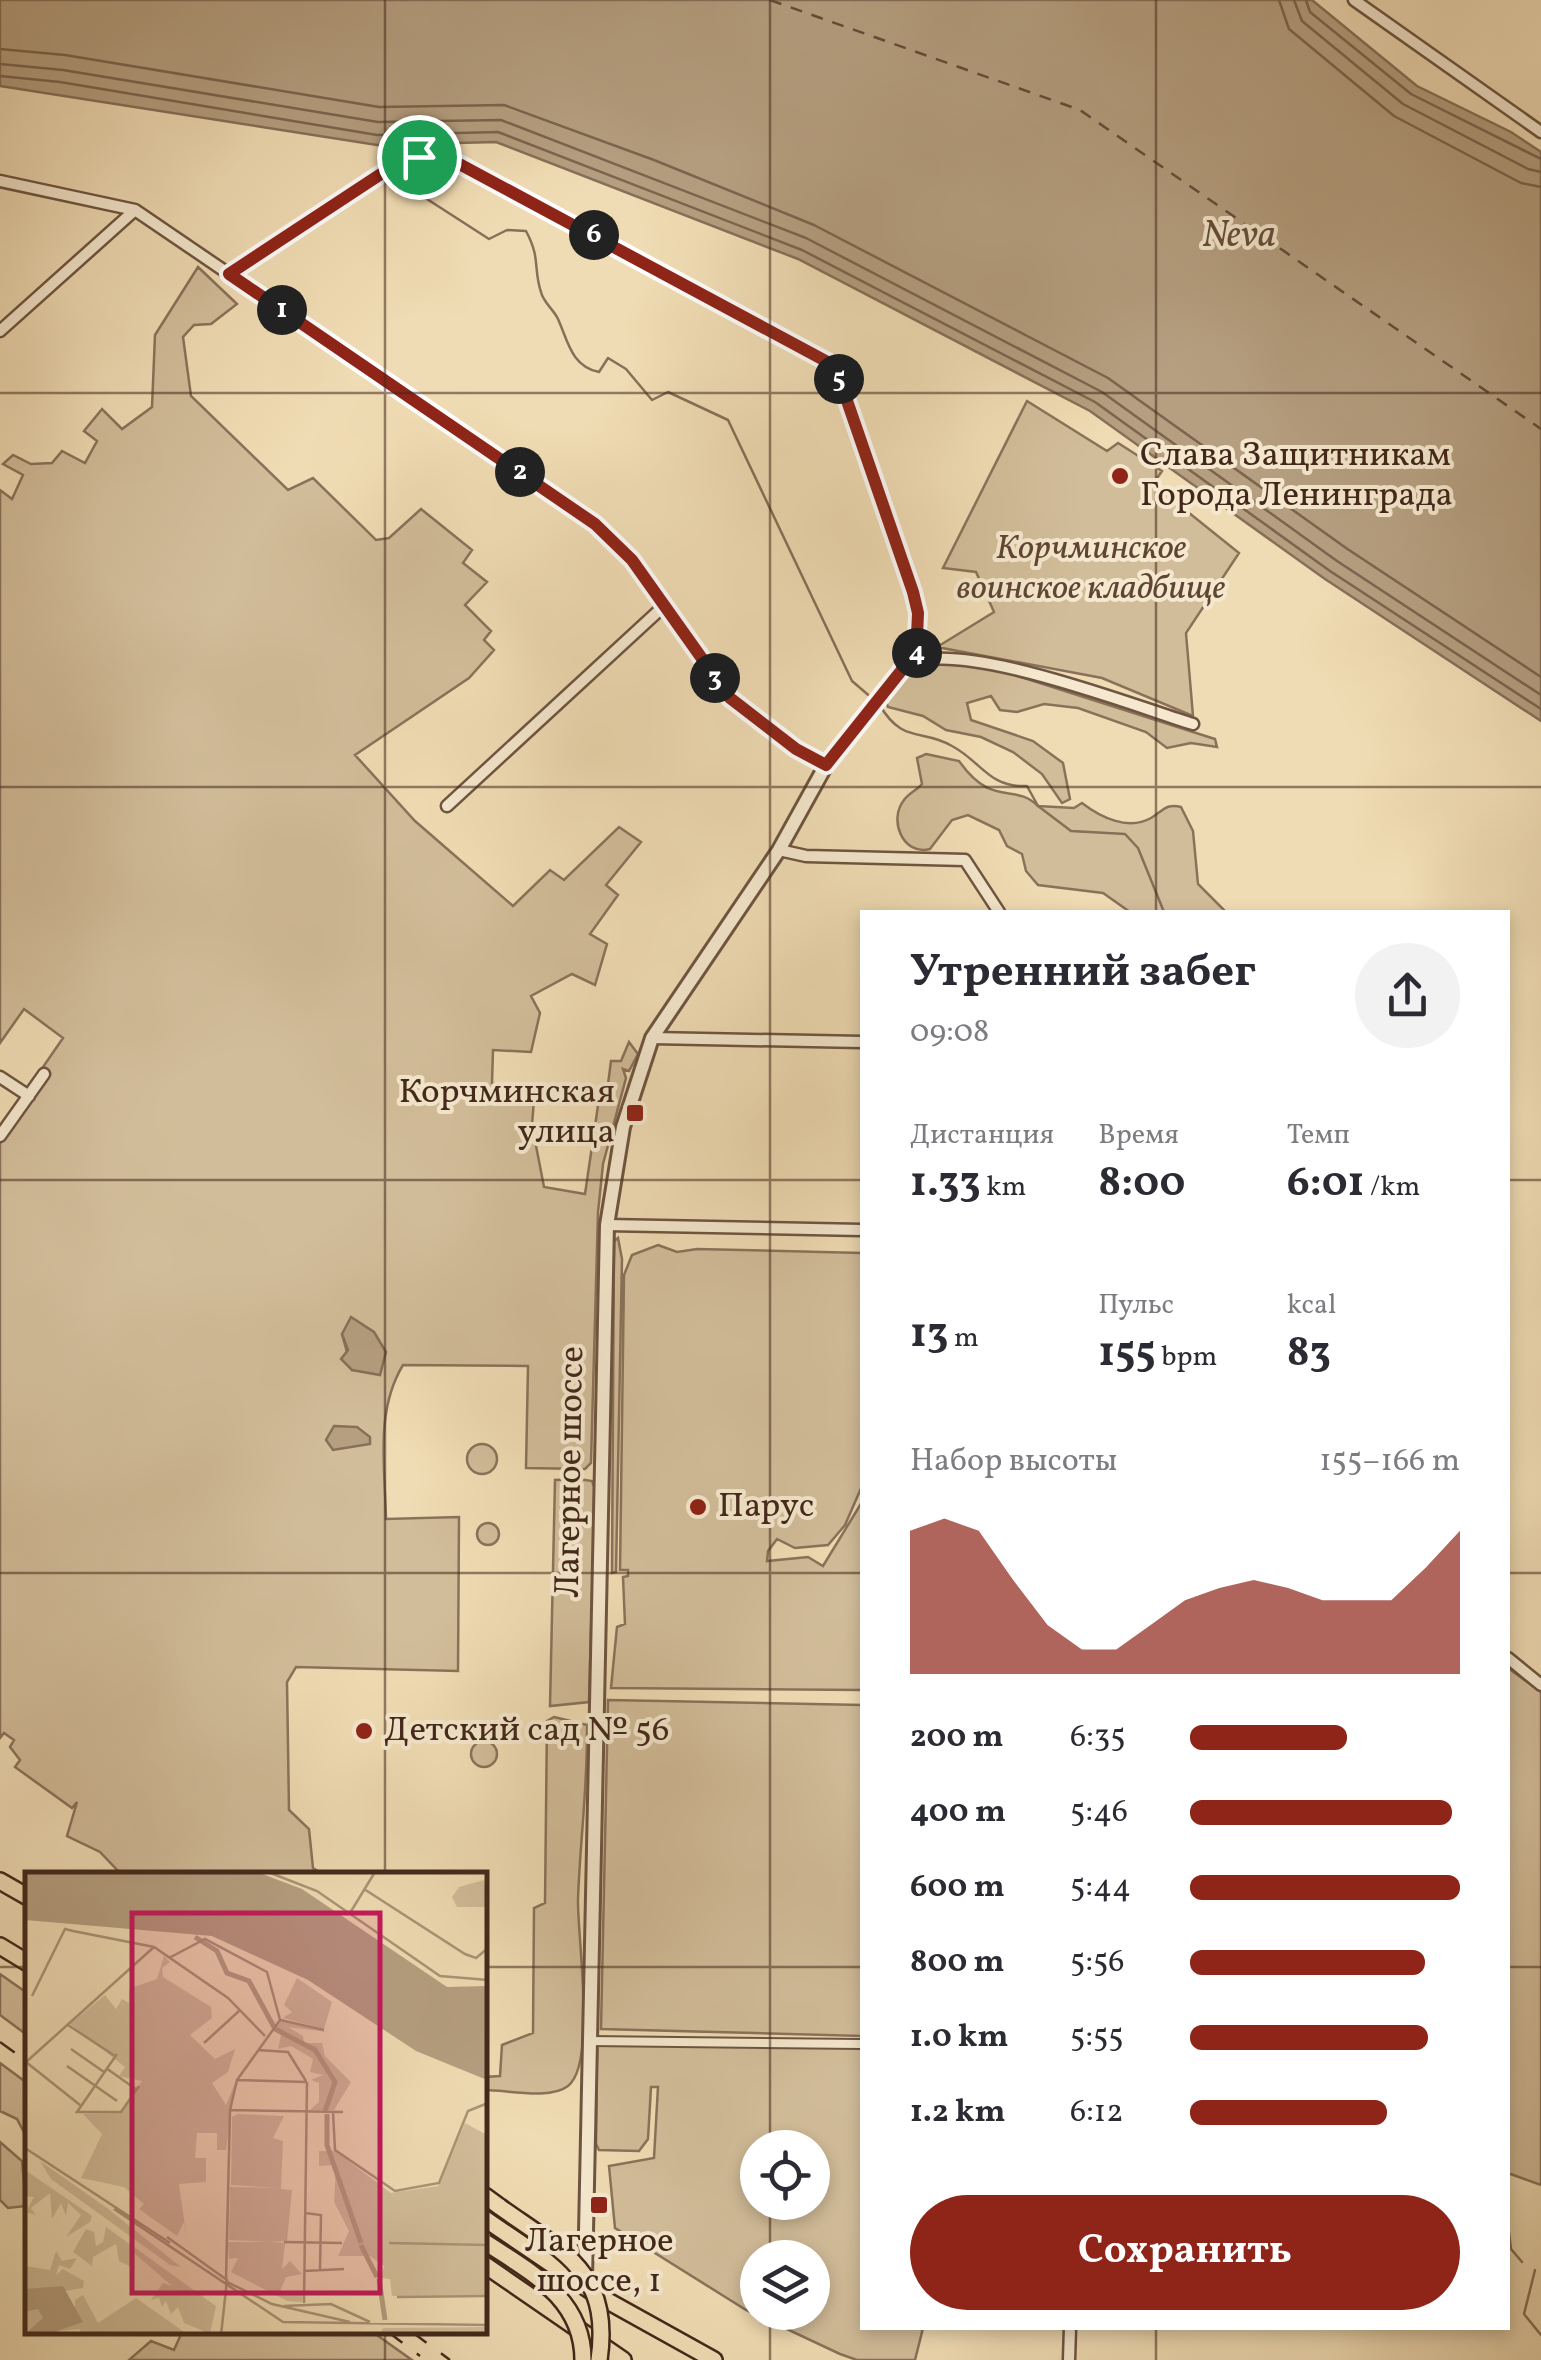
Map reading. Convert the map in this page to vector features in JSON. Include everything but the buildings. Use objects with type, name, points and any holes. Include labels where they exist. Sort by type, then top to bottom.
[{"type":"main road","points":[[0,1881],[25,1895]]},
{"type":"main road","points":[[0,1898],[25,1896]]},
{"type":"main road","points":[[0,1946],[25,1961]]},
{"type":"main road","points":[[488,2198],[586,2273],[601,2312],[598,2360]]},
{"type":"main road","points":[[488,2221],[586,2288],[714,2360]]},
{"type":"main road","points":[[488,2244],[557,2292],[580,2332],[583,2360]]},
{"type":"main road","points":[[488,2267],[624,2360]]},
{"type":"street","points":[[1354,0],[1541,132]]},
{"type":"street","points":[[0,181],[135,210],[595,524],[632,560],[730,698],[796,749],[826,765],[916,660],[918,613],[913,592],[835,366],[450,159],[408,160],[390,168],[229,274]]},
{"type":"street","points":[[0,331],[135,210]]},
{"type":"street","points":[[447,806],[665,605]]},
{"type":"street","points":[[916,660],[995,664],[1193,724]]},
{"type":"street","name":"Лагерное шоссе","points":[[586,2288],[607,1225],[622,1127],[652,1038],[779,850],[826,765]]},
{"type":"street","points":[[779,850],[806,856],[965,860],[998,910]]},
{"type":"street","points":[[652,1038],[860,1042]]},
{"type":"street","points":[[0,1136],[44,1074]]},
{"type":"street","points":[[0,1076],[28,1096]]},
{"type":"street","points":[[607,1225],[860,1230]]},
{"type":"street","points":[[1510,1660],[1541,1685]]},
{"type":"street","points":[[590,2041],[860,2044]]},
{"type":"street","points":[[542,2258],[568,2257],[585,2237]]},
{"type":"street","points":[[1069,2360],[1070,2330]]},
{"type":"green space","points":[[198,267],[237,304],[211,324],[194,325],[183,337],[191,396],[288,490],[313,478],[376,540],[389,538],[421,509],[472,550],[463,563],[487,582],[465,605],[491,631],[484,640],[494,650],[469,678],[355,755],[415,821],[513,906],[550,870],[564,880],[619,827],[641,842],[606,885],[618,895],[590,934],[607,944],[595,985],[572,974],[531,996],[540,1013],[531,1052],[493,1050],[492,1083],[535,1087],[532,1125],[544,1187],[585,1194],[600,1092],[607,1092],[611,1061],[621,1061],[629,1042],[638,1054],[629,1071],[623,1069],[626,1078],[603,1164],[598,1212],[591,1463],[585,1469],[526,1468],[528,1366],[403,1365],[388,1401],[385,1420],[386,1519],[459,1517],[458,1671],[296,1667],[287,1682],[289,1810],[309,1829],[313,1868],[319,1872],[119,1872],[100,1852],[67,1836],[77,1802],[72,1808],[15,1767],[20,1760],[10,1747],[14,1740],[4,1733],[0,1738],[0,1143],[48,1075],[43,1067],[63,1038],[24,1009],[0,1043],[0,490],[12,499],[23,475],[3,464],[13,455],[31,464],[52,463],[62,451],[85,463],[97,441],[84,431],[102,409],[122,429],[152,407],[155,335]],"holes":[[[347,1328],[366,1370],[352,1370],[342,1334]]]},
{"type":"green space","name":"Корчминское воинское кладбище","points":[[1027,401],[1107,451],[1118,443],[1162,471],[1153,484],[1239,553],[1186,633],[1193,716],[1102,678],[937,647],[994,612],[976,572],[943,568]]},
{"type":"green space","points":[[924,663],[990,667],[1215,739],[1217,747],[1191,743],[1167,748],[1146,732],[1078,708],[1044,704],[1017,712],[1000,710],[991,696],[967,703],[971,720],[1033,741],[1063,763],[1070,799],[1062,803],[1042,774],[1013,752],[981,737],[946,730],[923,716],[888,707],[885,699],[907,670]]},
{"type":"green space","points":[[926,754],[959,761],[971,776],[993,790],[1029,799],[1038,806],[1074,808],[1082,803],[1124,823],[1142,822],[1168,807],[1181,807],[1193,831],[1198,884],[1224,910],[1127,910],[1103,893],[1038,885],[1026,871],[1022,854],[1007,846],[999,830],[968,815],[952,820],[930,849],[912,847],[901,835],[898,817],[904,800],[922,784],[917,758]]},
{"type":"green space","points":[[618,1238],[622,1259],[616,1572],[612,1573],[614,1241]]},
{"type":"green space","points":[[658,1245],[677,1252],[697,1249],[860,1253],[860,1491],[845,1525],[828,1545],[795,1548],[777,1539],[768,1551],[767,1561],[808,1557],[823,1566],[860,1505],[860,1690],[611,1688],[617,1627],[625,1624],[623,1577],[628,1576],[628,1570],[620,1570],[624,1275],[632,1255]]},
{"type":"green space","points":[[482,1444],[496,1453],[497,1459],[488,1473],[482,1474],[468,1465],[467,1459],[476,1445]]},
{"type":"green space","points":[[555,1480],[592,1481],[595,1489],[589,1702],[550,1706]]},
{"type":"green space","points":[[488,1523],[496,1526],[496,1542],[488,1545],[480,1542],[477,1534],[480,1526]]},
{"type":"green space","points":[[1510,1669],[1541,1692],[1541,2185],[1510,2174]]},
{"type":"green space","points":[[608,1700],[860,1705],[860,2036],[601,2029]]},
{"type":"green space","points":[[554,1717],[587,1725],[578,1899],[584,1998],[582,2052],[577,2073],[560,2090],[488,2090],[488,2077],[500,2076],[502,2045],[533,2033],[534,1908],[545,1903],[547,1721]]},
{"type":"green space","points":[[484,1741],[493,1745],[497,1754],[493,1763],[484,1767],[475,1763],[471,1754],[475,1745]]},
{"type":"green space","points":[[0,1974],[25,1992],[25,2034],[0,2015]]},
{"type":"green space","points":[[597,2044],[860,2046],[860,2330],[922,2330],[915,2360],[857,2360],[789,2330],[830,2330],[830,2240],[740,2240],[740,2306],[615,2228],[609,2166],[654,2158],[658,2087],[651,2087],[648,2139],[639,2151],[599,2150],[596,2144]]},
{"type":"green space","points":[[0,2063],[25,2082],[25,2134],[17,2119],[0,2111]]},
{"type":"green space","points":[[0,2142],[22,2161],[25,2206],[8,2208],[0,2200]]},
{"type":"green space","points":[[181,2335],[377,2335],[412,2360],[129,2360],[151,2341],[174,2350]]},
{"type":"water","name":"Neva","points":[[0,0],[1312,0],[1417,86],[1511,132],[1541,152],[1541,721],[1325,579],[1090,411],[798,259],[496,142],[377,145],[0,86]]},
{"type":"water","points":[[351,1317],[374,1332],[386,1352],[380,1375],[352,1370],[341,1359],[348,1350],[342,1334]]},
{"type":"water","points":[[334,1426],[357,1427],[370,1437],[370,1444],[333,1450],[326,1440]]},
{"type":"waterway","points":[[390,145],[398,162]]},
{"type":"waterway","points":[[401,169],[413,190],[489,239],[507,230],[526,231],[534,249],[542,296],[582,364],[599,372],[608,358],[626,369],[652,400],[668,392],[728,420],[852,681],[873,699]]},
{"type":"waterway","points":[[879,704],[904,731],[952,746],[1003,783],[1027,786],[1038,806],[1071,831],[1125,834],[1138,848],[1163,910]]},
{"type":"waterway","points":[[1510,2241],[1511,2249],[1522,2262]]},
{"type":"waterway","points":[[1535,2270],[1524,2314],[1541,2335]]},
{"type":"ferry route","points":[[770,0],[1080,110],[1541,429]]},
{"type":"railway","points":[[0,2042],[25,2060]]},
{"type":"railway","points":[[392,2335],[420,2356]]},
{"type":"railway","points":[[416,2335],[450,2360]]},
{"type":"place","name":"Слава Защитникам Города Ленинграда","points":[[1120,476]]},
{"type":"place","name":"Корчминская улица","points":[[635,1113]]},
{"type":"place","name":"Парус","points":[[698,1507]]},
{"type":"place","name":"Детский сад № 56","points":[[364,1731]]},
{"type":"place","name":"Лагерное шоссе, 1","points":[[599,2205]]},
{"type":"route","points":[[419,157],[450,159],[835,366],[913,592],[918,636],[916,660],[905,666],[826,765],[796,749],[730,698],[632,560],[595,524],[229,274],[390,168],[419,157]]}]
